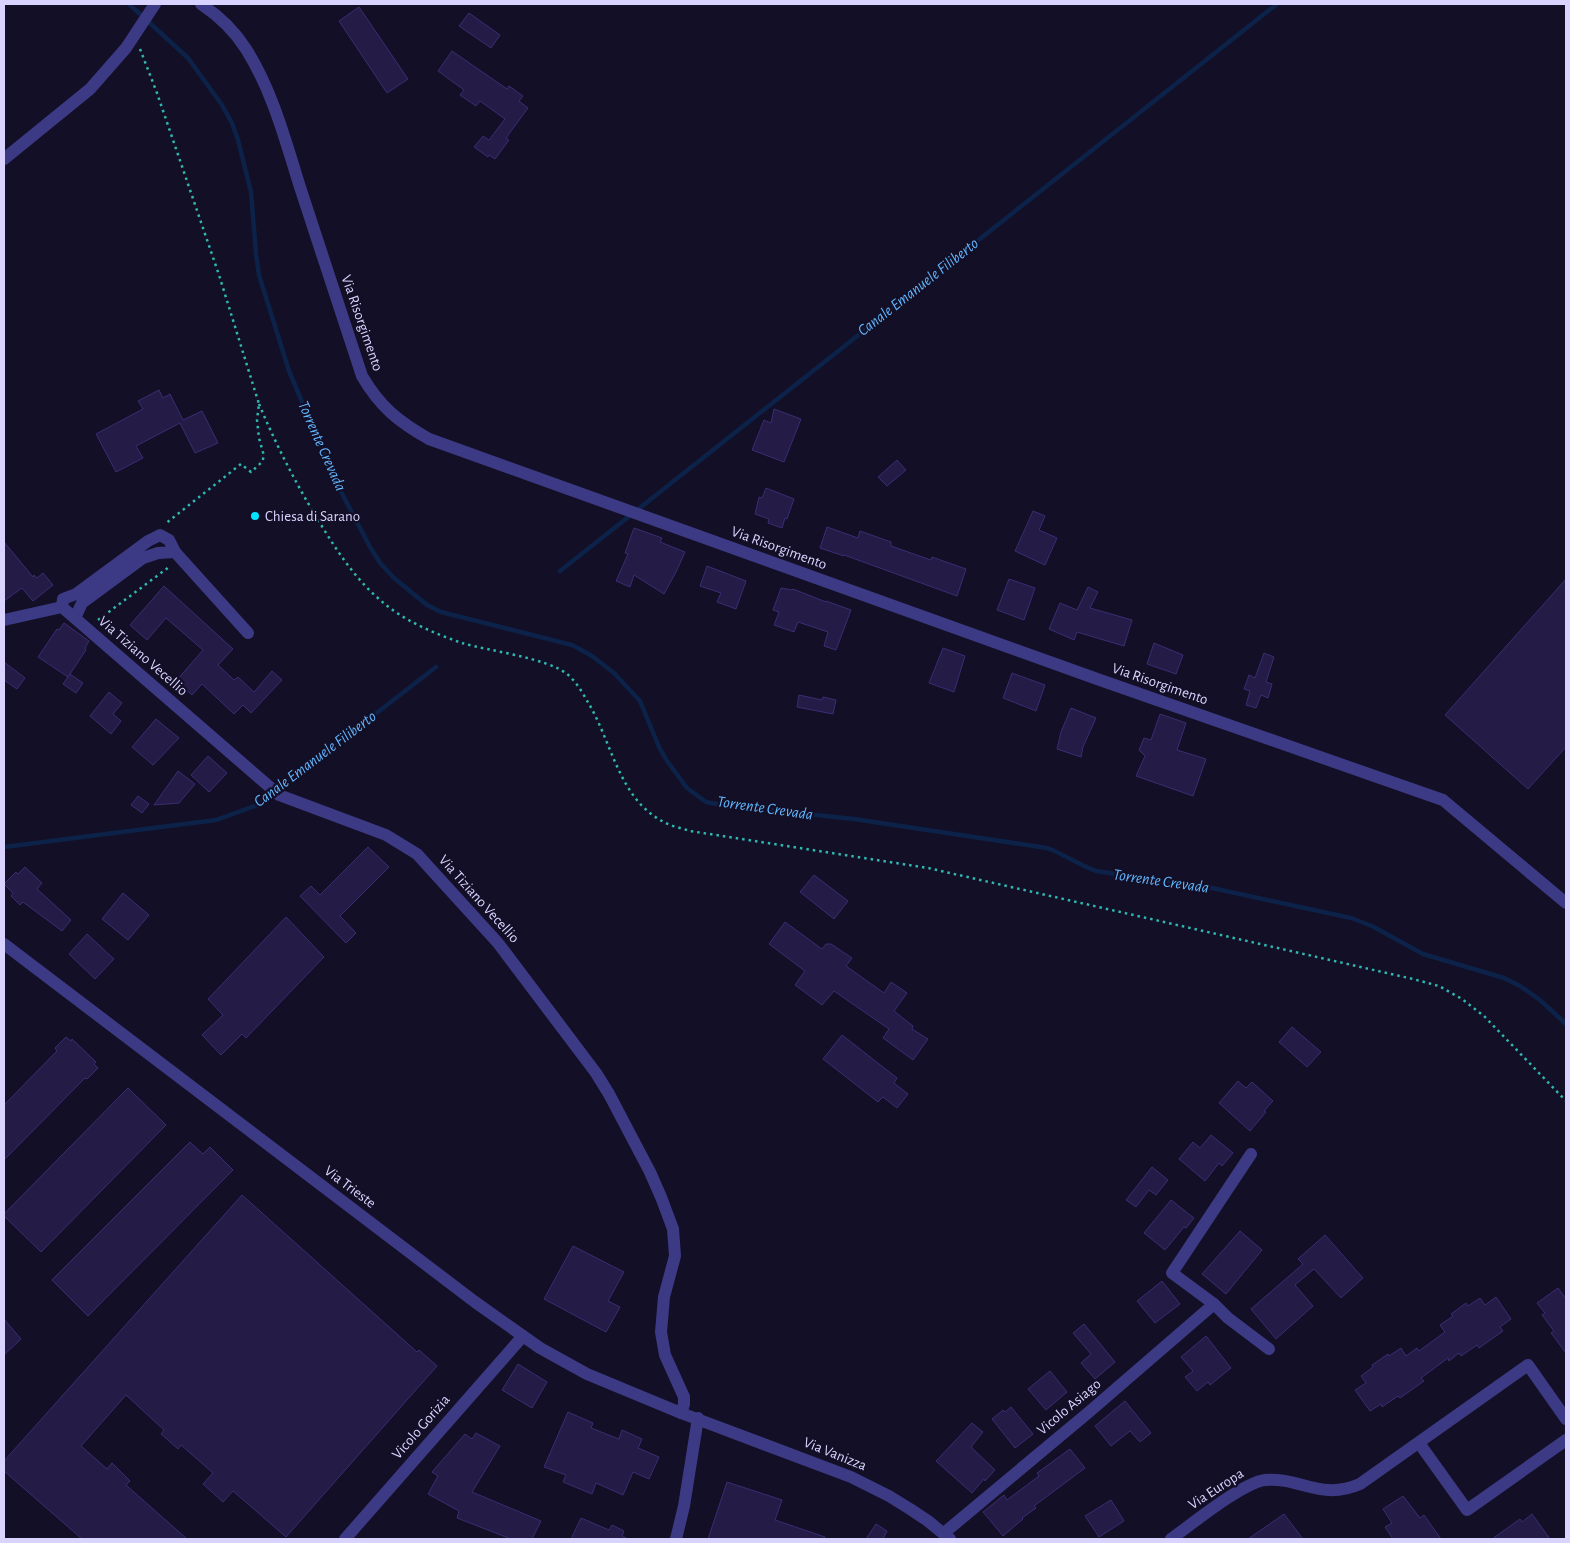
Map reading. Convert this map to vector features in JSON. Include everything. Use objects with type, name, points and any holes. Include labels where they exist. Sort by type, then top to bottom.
[{"type":"street","points":[[4,159],[90,89],[114,63],[155,4]]},
{"type":"street","name":"Via Risorgimento","points":[[201,4],[220,17],[242,43],[253,62],[278,119],[362,376],[373,395],[406,426],[429,440],[1100,680],[1443,800],[1566,903]]},
{"type":"street","points":[[210,4],[220,17]]},
{"type":"street","points":[[4,620],[62,607],[63,599],[76,594],[148,541],[160,535],[169,540],[178,555],[248,633]]},
{"type":"street","points":[[75,618],[82,603],[143,558],[158,553],[178,555]]},
{"type":"street","name":"Via Tiziano Vecellio","points":[[62,607],[274,791],[386,835],[417,854],[498,943],[582,1052],[610,1094],[650,1172],[672,1229],[675,1256],[664,1297],[661,1332],[665,1355],[684,1397],[681,1413]]},
{"type":"street","name":"Via Trieste","points":[[4,944],[467,1296],[540,1348],[604,1382],[698,1418]]},
{"type":"street","points":[[1250,1154],[1172,1273],[1214,1304],[1228,1318],[1269,1349]]},
{"type":"street","name":"Vicolo Asiago","points":[[947,1536],[1214,1304]]},
{"type":"street","name":"Vicolo Gorizia","points":[[345,1539],[523,1336]]},
{"type":"street","name":"Via Europa","points":[[1171,1539],[1253,1483],[1274,1480],[1320,1490],[1350,1488],[1370,1478],[1528,1365],[1566,1419]]},
{"type":"street","points":[[676,1539],[684,1506],[698,1418]]},
{"type":"street","name":"Via Vanizza","points":[[698,1418],[870,1486],[910,1509],[947,1536]]},
{"type":"street","points":[[1419,1443],[1467,1510],[1566,1440]]},
{"type":"path","points":[[140,46],[219,275],[259,404],[270,431],[301,491],[335,547],[364,585],[398,614],[424,628],[463,643],[545,663],[566,673],[580,688],[596,715],[623,778],[635,798],[649,813],[662,822],[690,831],[928,868],[1439,986],[1462,999],[1484,1016],[1566,1100]]},
{"type":"path","points":[[160,535],[159,530],[169,520],[241,464],[251,472],[262,462],[264,456],[257,420],[259,404]]},
{"type":"path","points":[[86,628],[178,555]]},
{"type":"building","points":[[359,7],[408,79],[387,93],[339,21]]},
{"type":"building","points":[[469,13],[500,35],[491,48],[459,26]]},
{"type":"building","points":[[452,51],[507,89],[509,86],[523,96],[519,101],[528,108],[506,138],[509,140],[495,159],[489,155],[488,157],[474,147],[483,136],[489,140],[505,119],[480,101],[476,106],[460,95],[464,90],[438,71]]},
{"type":"building","points":[[159,390],[163,398],[170,394],[183,420],[202,411],[218,443],[195,453],[180,423],[136,446],[143,458],[116,472],[96,434],[143,409],[138,401]]},
{"type":"building","points":[[774,409],[801,419],[784,462],[752,450],[764,420],[771,423]]},
{"type":"building","points":[[897,460],[906,470],[887,486],[878,477]]},
{"type":"building","points":[[766,488],[794,499],[782,528],[768,523],[769,519],[755,514],[759,497],[762,498]]},
{"type":"building","points":[[1033,511],[1045,516],[1039,530],[1057,538],[1045,565],[1015,551]]},
{"type":"building","points":[[827,527],[858,538],[860,531],[891,542],[891,546],[931,560],[932,557],[966,569],[957,596],[820,548]]},
{"type":"building","points":[[634,528],[662,538],[660,542],[685,552],[664,594],[634,575],[630,587],[616,581],[628,554],[625,553]]},
{"type":"building","points":[[4,542],[33,577],[34,575],[37,578],[43,573],[53,585],[33,601],[22,588],[4,601]]},
{"type":"building","points":[[707,566],[746,581],[736,609],[717,602],[721,593],[700,586]]},
{"type":"building","points":[[1009,579],[1035,588],[1024,620],[997,610]]},
{"type":"building","points":[[1566,579],[1566,747],[1528,789],[1445,715]]},
{"type":"building","points":[[164,586],[233,649],[218,665],[234,680],[238,677],[254,692],[272,671],[282,680],[251,713],[243,705],[234,714],[202,684],[192,695],[176,681],[203,650],[166,618],[147,640],[130,625]]},
{"type":"building","points":[[1088,587],[1098,592],[1090,608],[1132,620],[1124,646],[1077,632],[1074,640],[1049,629],[1060,603],[1077,610]]},
{"type":"building","points":[[781,588],[793,589],[851,610],[836,650],[824,646],[828,632],[798,622],[794,632],[774,625],[779,612],[773,610]]},
{"type":"building","points":[[64,623],[89,641],[85,648],[86,650],[68,677],[38,657],[57,629],[59,630]]},
{"type":"building","points":[[1154,643],[1183,655],[1176,674],[1147,664]]},
{"type":"building","points":[[943,648],[965,656],[954,692],[929,683]]},
{"type":"building","points":[[1264,653],[1274,657],[1266,682],[1272,684],[1268,698],[1261,695],[1256,708],[1246,705],[1250,691],[1244,689],[1249,675],[1255,678]]},
{"type":"building","points":[[4,662],[25,678],[17,689],[4,680]]},
{"type":"building","points":[[1012,673],[1045,685],[1036,711],[1003,698]]},
{"type":"building","points":[[70,674],[83,683],[76,693],[63,684]]},
{"type":"building","points":[[109,692],[122,703],[113,714],[121,721],[111,734],[90,716]]},
{"type":"building","points":[[799,695],[822,700],[823,697],[836,700],[833,714],[797,707]]},
{"type":"building","points":[[1071,708],[1096,718],[1083,747],[1081,757],[1057,749],[1061,732]]},
{"type":"building","points":[[1160,714],[1186,723],[1177,750],[1206,759],[1193,796],[1136,776],[1145,756],[1139,750],[1144,738],[1151,740]]},
{"type":"building","points":[[156,719],[179,738],[153,765],[132,747]]},
{"type":"building","points":[[208,756],[227,773],[209,792],[191,775]]},
{"type":"building","points":[[178,771],[195,784],[179,803],[154,805]]},
{"type":"building","points":[[138,796],[149,804],[142,813],[131,805]]},
{"type":"building","points":[[368,847],[389,867],[340,916],[356,933],[346,943],[300,896],[311,886],[320,895]]},
{"type":"building","points":[[25,867],[42,883],[37,889],[71,920],[62,931],[23,902],[20,905],[11,896],[13,893],[4,884],[16,872],[18,874]]},
{"type":"building","points":[[814,875],[848,901],[834,919],[800,892]]},
{"type":"building","points":[[123,893],[149,915],[128,940],[102,919]]},
{"type":"building","points":[[286,917],[324,957],[246,1038],[242,1034],[221,1055],[202,1035],[223,1015],[208,999]]},
{"type":"building","points":[[785,922],[822,949],[826,944],[831,944],[852,958],[846,966],[884,993],[891,982],[907,993],[894,1011],[913,1026],[912,1029],[928,1039],[913,1060],[883,1038],[889,1029],[834,991],[822,1005],[795,985],[805,971],[769,944]]},
{"type":"building","points":[[87,934],[114,959],[95,979],[69,954]]},
{"type":"building","points":[[1292,1027],[1321,1052],[1307,1067],[1279,1042]]},
{"type":"building","points":[[842,1035],[897,1078],[894,1083],[908,1094],[897,1108],[883,1097],[878,1102],[823,1059]]},
{"type":"building","points":[[66,1037],[71,1041],[72,1039],[96,1062],[94,1064],[98,1068],[87,1079],[85,1078],[4,1160],[4,1105],[57,1051],[55,1048]]},
{"type":"building","points":[[1238,1081],[1246,1088],[1252,1082],[1273,1101],[1250,1131],[1219,1103]]},
{"type":"building","points":[[128,1088],[166,1125],[41,1252],[4,1214]]},
{"type":"building","points":[[1211,1135],[1233,1153],[1222,1166],[1219,1163],[1205,1181],[1179,1159],[1193,1142],[1200,1148]]},
{"type":"building","points":[[190,1142],[203,1154],[210,1147],[233,1170],[88,1316],[52,1280]]},
{"type":"building","points":[[1152,1167],[1168,1180],[1156,1195],[1149,1190],[1136,1207],[1126,1200]]},
{"type":"building","points":[[242,1195],[417,1352],[419,1350],[437,1366],[286,1537],[233,1491],[223,1502],[203,1484],[213,1473],[181,1445],[178,1449],[161,1434],[164,1430],[126,1395],[81,1446],[107,1469],[112,1463],[130,1481],[126,1485],[187,1539],[82,1539],[4,1471],[4,1461]]},
{"type":"building","points":[[1171,1200],[1194,1218],[1165,1250],[1144,1233]]},
{"type":"building","points":[[1240,1231],[1262,1250],[1226,1294],[1202,1274]]},
{"type":"building","points":[[1325,1235],[1363,1278],[1341,1298],[1314,1269],[1295,1285],[1313,1306],[1276,1339],[1251,1309],[1303,1264],[1298,1259]]},
{"type":"building","points":[[573,1246],[624,1272],[608,1301],[620,1307],[606,1332],[544,1299]]},
{"type":"building","points":[[1162,1281],[1180,1304],[1155,1323],[1137,1301]]},
{"type":"building","points":[[1558,1288],[1566,1299],[1566,1353],[1551,1333],[1554,1331],[1542,1315],[1545,1313],[1537,1303]]},
{"type":"building","points":[[1496,1297],[1511,1319],[1500,1327],[1503,1331],[1479,1348],[1477,1345],[1461,1356],[1459,1353],[1449,1361],[1448,1358],[1421,1378],[1424,1381],[1400,1398],[1398,1396],[1382,1407],[1381,1404],[1370,1411],[1355,1390],[1366,1383],[1361,1376],[1373,1367],[1372,1365],[1401,1348],[1406,1356],[1417,1348],[1419,1351],[1445,1332],[1440,1325],[1453,1316],[1451,1314],[1466,1303],[1468,1306],[1480,1298],[1485,1305]]},
{"type":"building","points":[[4,1319],[21,1339],[4,1355]]},
{"type":"building","points":[[1084,1324],[1115,1362],[1095,1379],[1081,1363],[1091,1354],[1073,1333]]},
{"type":"building","points":[[1206,1336],[1231,1368],[1210,1385],[1208,1382],[1197,1391],[1185,1377],[1193,1371],[1181,1357]]},
{"type":"building","points":[[518,1364],[547,1382],[532,1408],[502,1390]]},
{"type":"building","points":[[1050,1371],[1067,1392],[1046,1410],[1028,1389]]},
{"type":"building","points":[[1125,1401],[1151,1433],[1140,1442],[1130,1431],[1111,1446],[1095,1426]]},
{"type":"building","points":[[1011,1407],[1033,1434],[1015,1448],[992,1419],[1003,1410],[1005,1412]]},
{"type":"building","points":[[568,1412],[593,1423],[591,1428],[619,1439],[622,1430],[642,1439],[638,1448],[659,1457],[649,1479],[633,1472],[623,1495],[596,1483],[592,1494],[563,1482],[566,1475],[544,1467]]},
{"type":"building","points":[[972,1423],[983,1432],[971,1447],[995,1470],[972,1493],[936,1461]]},
{"type":"building","points":[[476,1433],[500,1446],[472,1492],[541,1521],[532,1539],[511,1539],[457,1518],[459,1511],[428,1494],[438,1476],[432,1472],[465,1434],[472,1439]]},
{"type":"building","points":[[1070,1449],[1085,1468],[1034,1506],[1036,1508],[1003,1536],[983,1512],[1004,1495],[1007,1500],[1039,1476],[1037,1473]]},
{"type":"building","points":[[727,1482],[782,1500],[775,1520],[825,1537],[825,1539],[708,1539]]},
{"type":"building","points":[[1403,1496],[1420,1518],[1424,1515],[1441,1539],[1393,1539],[1385,1527],[1392,1523],[1383,1509]]},
{"type":"building","points":[[1111,1500],[1124,1521],[1099,1537],[1085,1516]]},
{"type":"building","points":[[1284,1514],[1303,1539],[1248,1539]]},
{"type":"building","points":[[1532,1514],[1550,1539],[1492,1539],[1520,1519],[1522,1522]]},
{"type":"building","points":[[581,1518],[609,1530],[612,1525],[624,1531],[622,1536],[628,1539],[571,1539]]},
{"type":"building","points":[[876,1524],[887,1531],[883,1539],[866,1539]]},
{"type":"waterway","name":"Torrente Crevada","points":[[129,4],[188,58],[222,105],[232,123],[251,192],[259,275],[289,371],[336,482],[370,547],[381,564],[394,578],[427,605],[441,612],[572,645],[592,656],[614,673],[640,701],[659,747],[667,761],[687,788],[706,802],[854,819],[1047,848],[1096,871],[1212,888],[1351,918],[1372,926],[1423,954],[1504,978],[1520,986],[1540,1000],[1566,1024]]},
{"type":"waterway","name":"Canale Emanuele Filiberto","points":[[560,571],[1277,4]]},
{"type":"waterway","name":"Canale Emanuele Filiberto","points":[[4,847],[216,820],[258,805],[436,667]]},
{"type":"place","name":"Chiesa di Sarano","points":[[255,516]]}]
